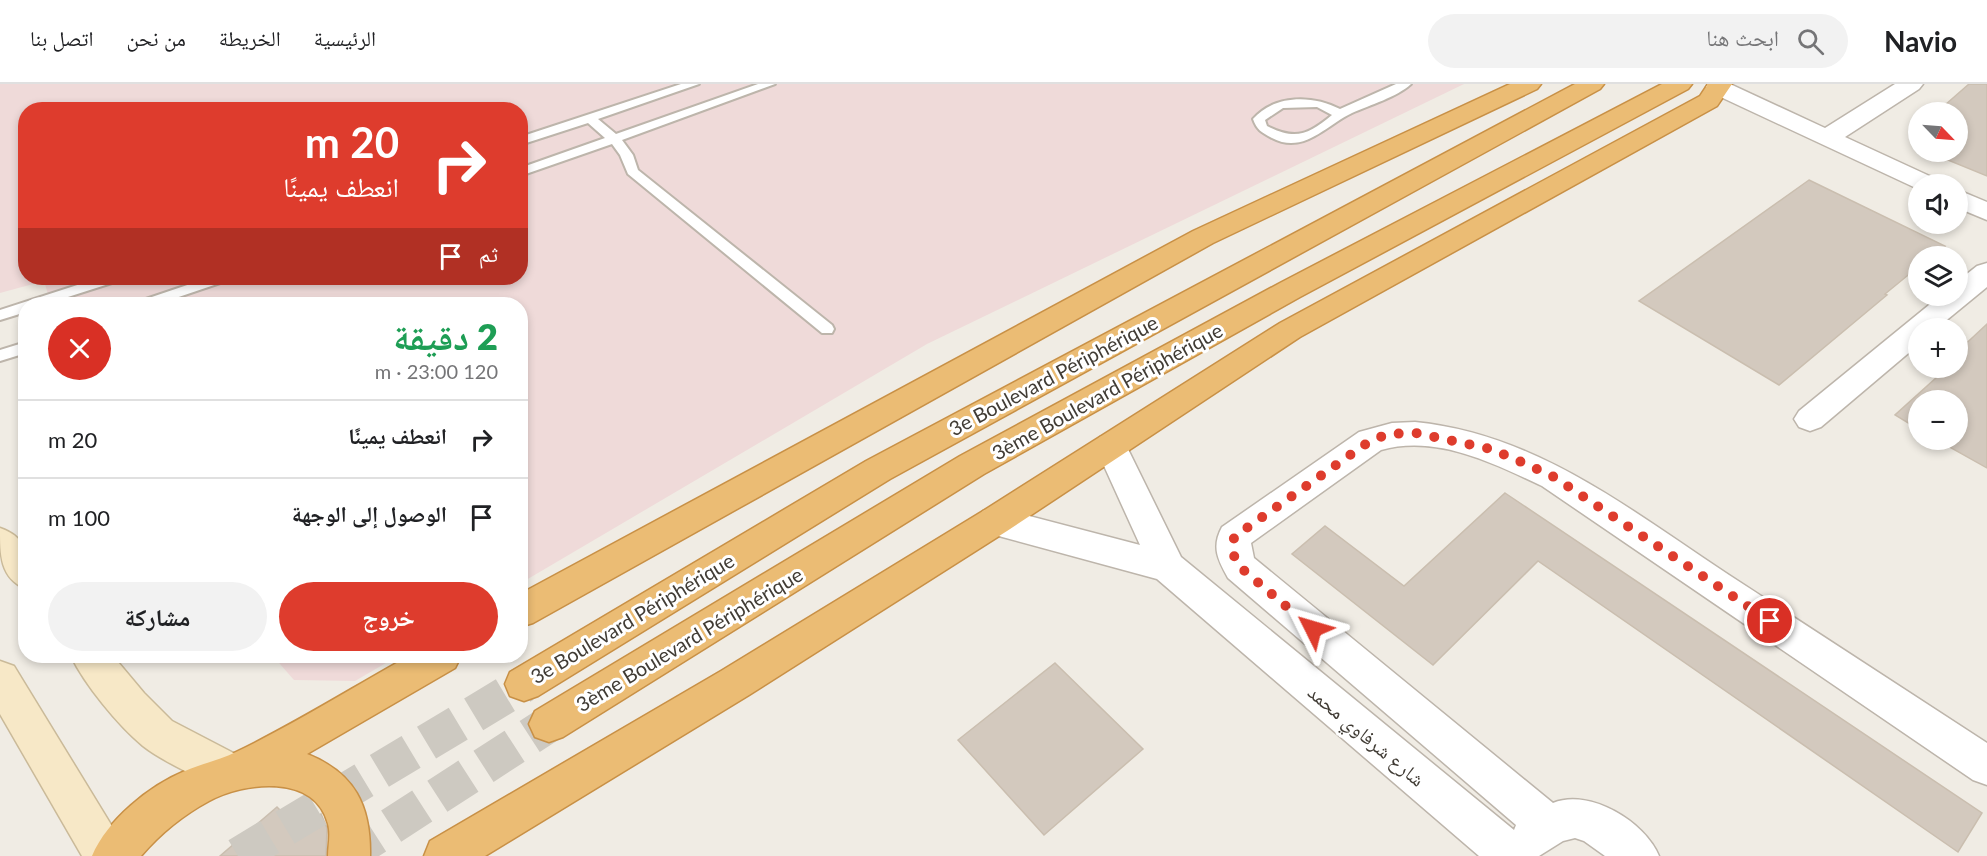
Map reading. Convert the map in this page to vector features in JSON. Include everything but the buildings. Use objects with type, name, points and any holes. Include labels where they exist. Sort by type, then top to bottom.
[{"type":"highway","points":[[528,608],[1203,237],[1529,84]]},
{"type":"highway","name":"3e Boulevard Périphérique","points":[[524,684],[878,470],[1592,84]]},
{"type":"highway","name":"3ème Boulevard Périphérique","points":[[549,724],[972,465],[1290,290],[1680,84]]},
{"type":"highway","points":[[445,856],[735,683],[995,521],[1290,330],[1709,101],[1719,86]]},
{"type":"highway","points":[[112,856],[134,830],[163,806],[196,786],[237,771],[429,663]]},
{"type":"highway","points":[[237,771],[284,766],[316,776],[339,796],[350,826],[349,856]]},
{"type":"main road","points":[[0,542],[18,564]]},
{"type":"main road","points":[[96,663],[130,705],[158,734],[237,771]]},
{"type":"main road","points":[[0,678],[106,856]]},
{"type":"street","points":[[1826,138],[1911,84]]},
{"type":"street","points":[[1719,86],[1908,175]]},
{"type":"street","points":[[1968,203],[1987,212]]},
{"type":"street","points":[[1932,318],[1987,272]]},
{"type":"street","points":[[1810,419],[1908,338]]},
{"type":"street","points":[[1547,824],[1241,568],[1233,554],[1234,537],[1370,441],[1388,434],[1416,433],[1491,449],[1554,477],[1987,766]]},
{"type":"street","name":"شارع شرفاوي محمد","points":[[1111,446],[1168,567],[1511,856]]},
{"type":"street","name":"شارع شرفاوي محمد","points":[[995,521],[1168,567]]},
{"type":"street","points":[[1511,856],[1547,824],[1568,816],[1589,821],[1607,831],[1638,856]]},
{"type":"lane","points":[[528,138],[693,84]]},
{"type":"lane","points":[[528,169],[614,139],[748,87],[769,84]]},
{"type":"lane","points":[[1340,114],[1318,103],[1280,105],[1259,118],[1262,128],[1281,138],[1299,138],[1322,129],[1340,114],[1405,84]]},
{"type":"lane","points":[[590,118],[614,139],[630,160],[632,171],[827,329]]},
{"type":"lane","points":[[54,297],[91,285]]},
{"type":"lane","points":[[165,297],[201,285]]},
{"type":"lane","points":[[0,315],[18,309]]},
{"type":"lane","points":[[0,356],[18,349]]},
{"type":"shaded area","points":[[0,84],[1464,84],[927,344],[528,579],[528,297],[49,297],[45,285],[528,285],[528,102],[18,102],[18,285],[29,285],[0,293]]},
{"type":"shaded area","points":[[279,663],[386,663],[355,681],[294,680]]},
{"type":"tunnel","points":[[238,856],[524,684]]},
{"type":"tunnel","points":[[345,856],[549,724]]},
{"type":"route","points":[[1313,629],[1241,568],[1233,554],[1234,537],[1370,441],[1388,434],[1416,433],[1491,449],[1554,477],[1770,621]]}]
